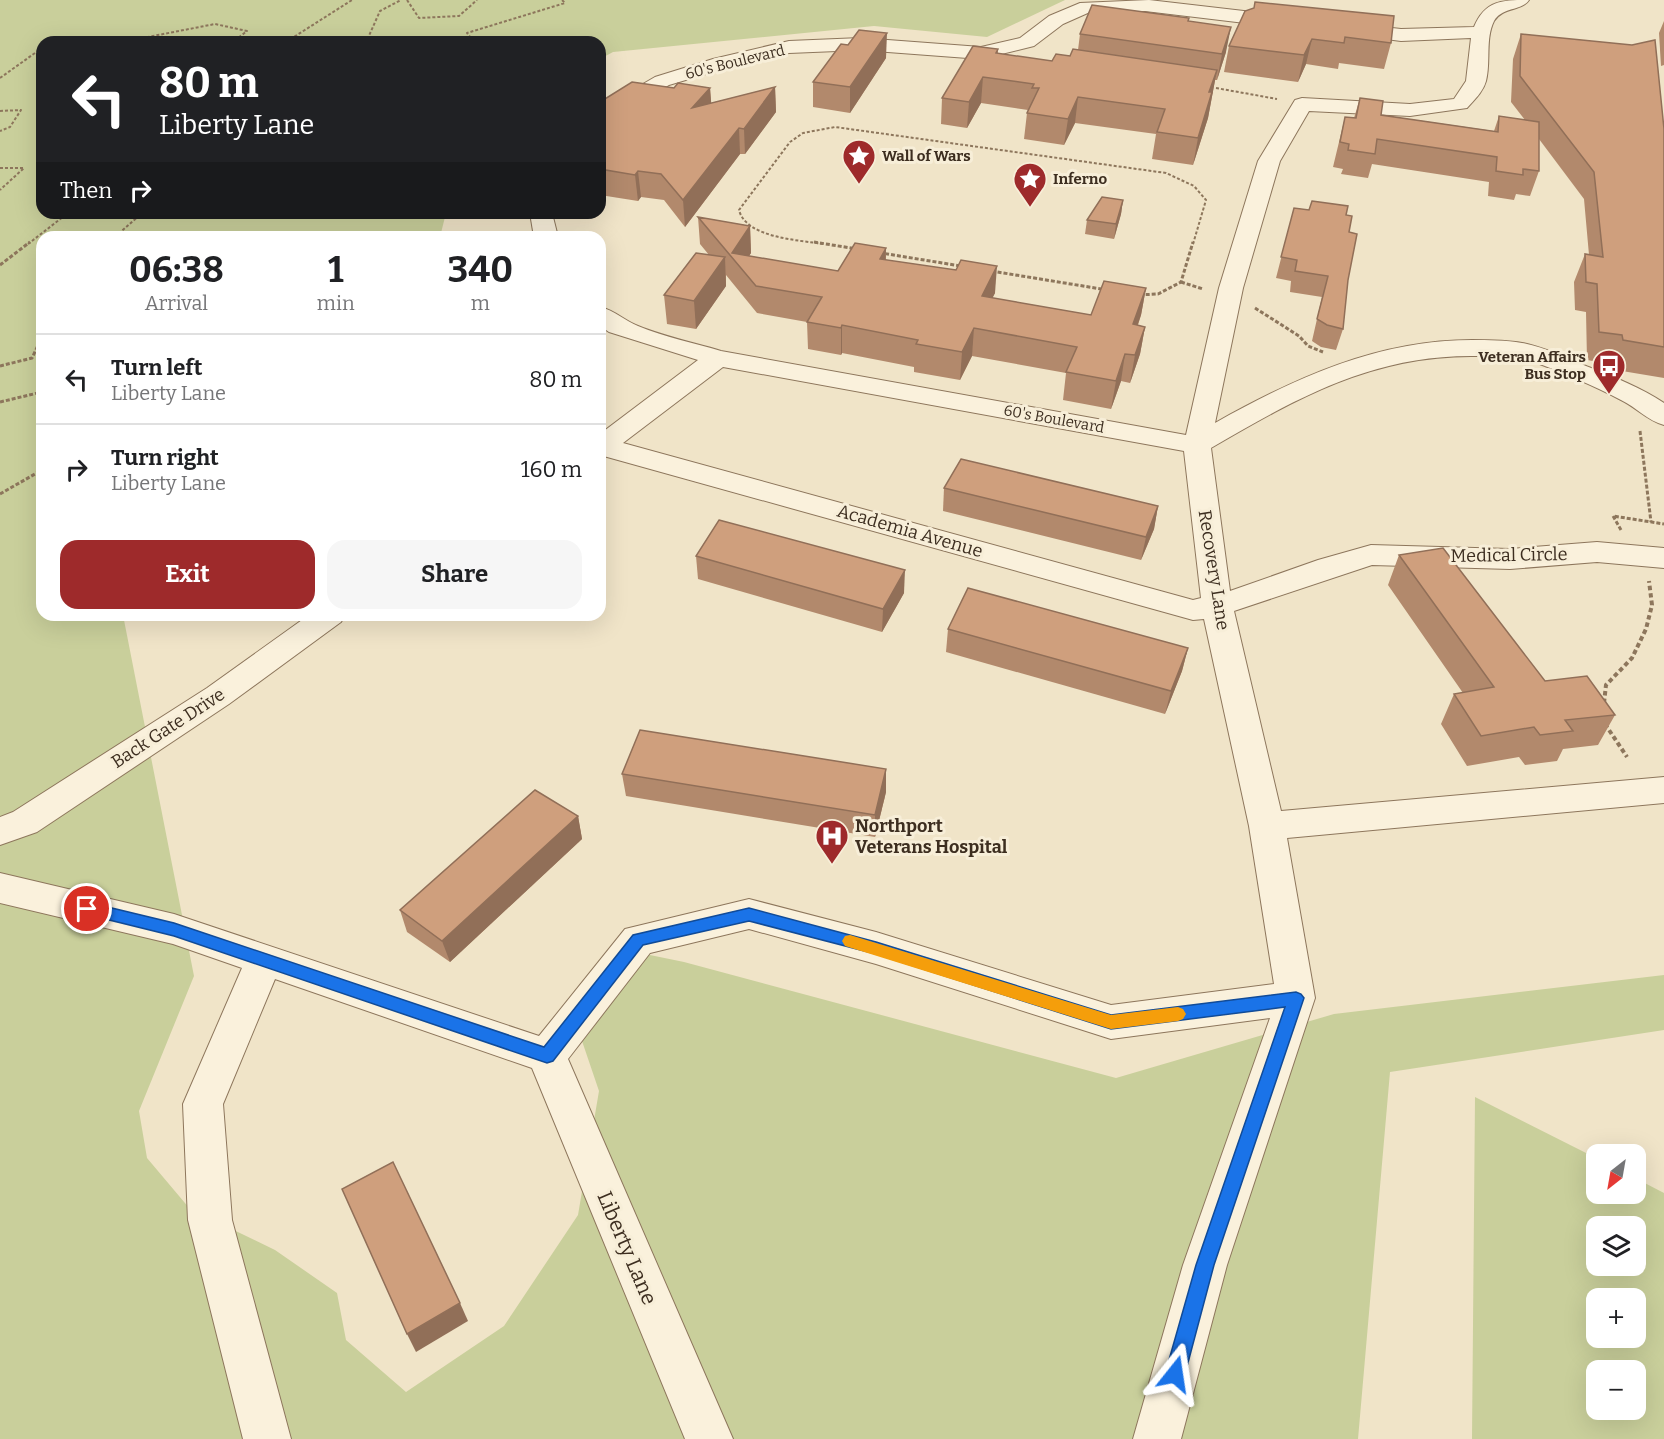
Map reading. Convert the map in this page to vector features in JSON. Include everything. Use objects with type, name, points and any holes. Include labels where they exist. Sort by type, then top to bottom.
[{"type":"lane","points":[[1302,104],[1410,110],[1460,104],[1476,83],[1480,32],[1493,9],[1520,0]]},
{"type":"lane","name":"60's Boulevard","points":[[606,114],[662,81],[720,63],[789,47],[861,44],[981,53],[1027,42],[1056,20],[1087,7],[1145,5],[1306,24]]},
{"type":"lane","points":[[1330,27],[1401,35],[1480,32]]},
{"type":"lane","points":[[981,53],[1028,60]]},
{"type":"lane","name":"Recovery Lane","points":[[1296,998],[1267,826],[1217,606],[1197,445],[1229,298],[1269,161],[1302,104]]},
{"type":"lane","name":"60's Boulevard","points":[[606,318],[618,327],[638,335],[718,358],[1197,445]]},
{"type":"lane","points":[[1197,445],[1284,394],[1360,363],[1420,349],[1473,347],[1525,351],[1611,384],[1654,408],[1664,417]]},
{"type":"lane","points":[[606,443],[718,358]]},
{"type":"lane","name":"Academia Avenue","points":[[606,447],[1193,610],[1217,606]]},
{"type":"lane","name":"Medical Circle","points":[[1217,606],[1329,567],[1371,555],[1510,559],[1597,552],[1656,568]]},
{"type":"lane","name":"Back Gate Drive","points":[[0,831],[25,822],[208,703],[322,621]]},
{"type":"lane","points":[[1267,826],[1664,790]]},
{"type":"lane","points":[[0,888],[174,929],[547,1056],[638,939],[749,914],[876,948],[1111,1022],[1296,998],[1205,1265],[1157,1439]]},
{"type":"lane","points":[[264,960],[203,1104],[210,1220],[267,1439]]},
{"type":"lane","name":"Liberty Lane","points":[[547,1056],[709,1439]]},
{"type":"path","points":[[295,36],[352,0]]},
{"type":"path","points":[[370,36],[380,11],[402,0]]},
{"type":"path","points":[[407,0],[419,18],[459,16],[477,0]]},
{"type":"path","points":[[469,36],[467,33],[565,3],[562,0]]},
{"type":"path","points":[[153,36],[215,24],[247,31],[241,36]]},
{"type":"path","points":[[0,78],[36,52]]},
{"type":"path","points":[[1216,88],[1302,104]]},
{"type":"path","points":[[0,111],[21,110],[10,127],[0,131]]},
{"type":"path","points":[[1182,282],[1206,200],[1201,191],[1186,181],[1166,173],[836,127],[819,128],[803,133],[790,142],[739,210],[741,218],[755,229],[771,235],[1091,287],[1148,294],[1158,294],[1182,282],[1246,303],[1299,336],[1308,346],[1321,352],[1329,351]]},
{"type":"path","points":[[0,168],[24,168],[0,190]]},
{"type":"path","points":[[44,231],[60,219]]},
{"type":"path","points":[[122,231],[135,219]]},
{"type":"path","points":[[0,265],[36,237]]},
{"type":"path","points":[[0,366],[32,358],[36,350]]},
{"type":"path","points":[[0,402],[36,393]]},
{"type":"path","points":[[1640,427],[1651,522]]},
{"type":"path","points":[[0,494],[36,473]]},
{"type":"path","points":[[1623,534],[1613,516],[1664,524]]},
{"type":"path","points":[[1603,708],[1606,685],[1632,658],[1646,629],[1652,605],[1656,568]]},
{"type":"path","points":[[1602,719],[1627,757]]},
{"type":"green space","points":[[0,0],[1065,0],[987,37],[874,26],[613,52],[606,56],[606,36],[36,36],[36,219],[444,219],[442,231],[36,231],[36,621],[124,621],[194,976],[139,1111],[147,1158],[190,1209],[275,1250],[337,1293],[346,1340],[406,1392],[504,1326],[578,1215],[599,1091],[582,1041],[590,982],[645,954],[684,962],[1116,1078],[1334,1014],[1664,975],[1664,1030],[1390,1072],[1358,1439],[0,1439]]},
{"type":"green space","points":[[1475,1097],[1586,1153],[1586,1204],[1646,1204],[1646,1184],[1664,1193],[1664,1439],[1472,1439]]},
{"type":"building","points":[[1255,2],[1394,16],[1391,43],[1345,37],[1344,43],[1312,39],[1304,55],[1229,46],[1245,11],[1254,8]]},
{"type":"building","points":[[1092,5],[1189,18],[1188,21],[1231,27],[1222,54],[1080,34]]},
{"type":"building","points":[[859,30],[887,33],[850,87],[813,82],[841,44],[848,45]]},
{"type":"building","points":[[1521,34],[1632,45],[1655,40],[1664,129],[1664,347],[1623,340],[1622,335],[1599,332],[1597,284],[1586,282],[1585,254],[1603,257],[1594,172],[1520,76]]},
{"type":"building","points":[[973,46],[998,49],[996,53],[1052,61],[1056,54],[1070,56],[1073,49],[1217,70],[1198,138],[1157,132],[1165,109],[1078,97],[1068,119],[1027,113],[1039,88],[1032,88],[1034,84],[983,77],[969,102],[942,98]]},
{"type":"building","points":[[632,82],[674,88],[678,83],[710,88],[692,108],[775,87],[744,129],[739,128],[683,200],[661,174],[638,171],[635,175],[606,170],[606,98]]},
{"type":"building","points":[[1360,98],[1383,101],[1381,115],[1498,132],[1499,116],[1539,122],[1539,171],[1523,169],[1523,175],[1496,171],[1497,157],[1377,139],[1375,154],[1348,150],[1349,144],[1340,142],[1345,117],[1356,118]]},
{"type":"building","points":[[1102,197],[1123,200],[1116,224],[1087,220]]},
{"type":"building","points":[[1312,201],[1348,206],[1346,215],[1352,216],[1349,232],[1357,234],[1348,280],[1343,329],[1327,325],[1317,319],[1328,276],[1295,271],[1297,260],[1281,257],[1294,208],[1309,210]]},
{"type":"building","points":[[698,217],[750,226],[732,253],[838,271],[855,243],[886,248],[880,259],[956,270],[961,260],[997,266],[982,296],[1091,315],[1104,281],[1146,288],[1133,324],[1145,327],[1135,355],[1125,354],[1116,381],[1066,372],[1077,347],[974,328],[962,352],[916,344],[918,340],[842,325],[841,328],[807,322],[822,297],[756,286]]},
{"type":"building","points":[[696,253],[725,257],[694,301],[664,295]]},
{"type":"building","points":[[961,459],[1158,506],[1146,537],[944,488]]},
{"type":"building","points":[[719,520],[905,570],[883,609],[696,556]]},
{"type":"building","points":[[1443,548],[1545,681],[1587,676],[1615,715],[1565,720],[1573,731],[1540,735],[1534,727],[1481,736],[1454,694],[1494,687],[1399,555]]},
{"type":"building","points":[[968,588],[1188,648],[1171,691],[948,629]]},
{"type":"building","points":[[640,730],[886,769],[875,815],[622,774]]},
{"type":"building","points":[[535,790],[578,816],[442,941],[400,910]]},
{"type":"building","points":[[393,1162],[460,1303],[407,1334],[342,1189]]},
{"type":"slow traffic","points":[[850,941],[1111,1022],[1178,1014]]},
{"type":"place","name":"Wall of Wars","points":[[859,185]]},
{"type":"place","name":"Inferno","points":[[1030,208]]},
{"type":"place","name":"Veteran Affairs Bus Stop","points":[[1609,395]]},
{"type":"place","name":"Northport Veterans Hospital","points":[[832,865]]},
{"type":"route","points":[[87,909],[174,929],[547,1056],[638,939],[749,914],[876,948],[1111,1022],[1296,998],[1205,1265],[1175,1374]]}]
